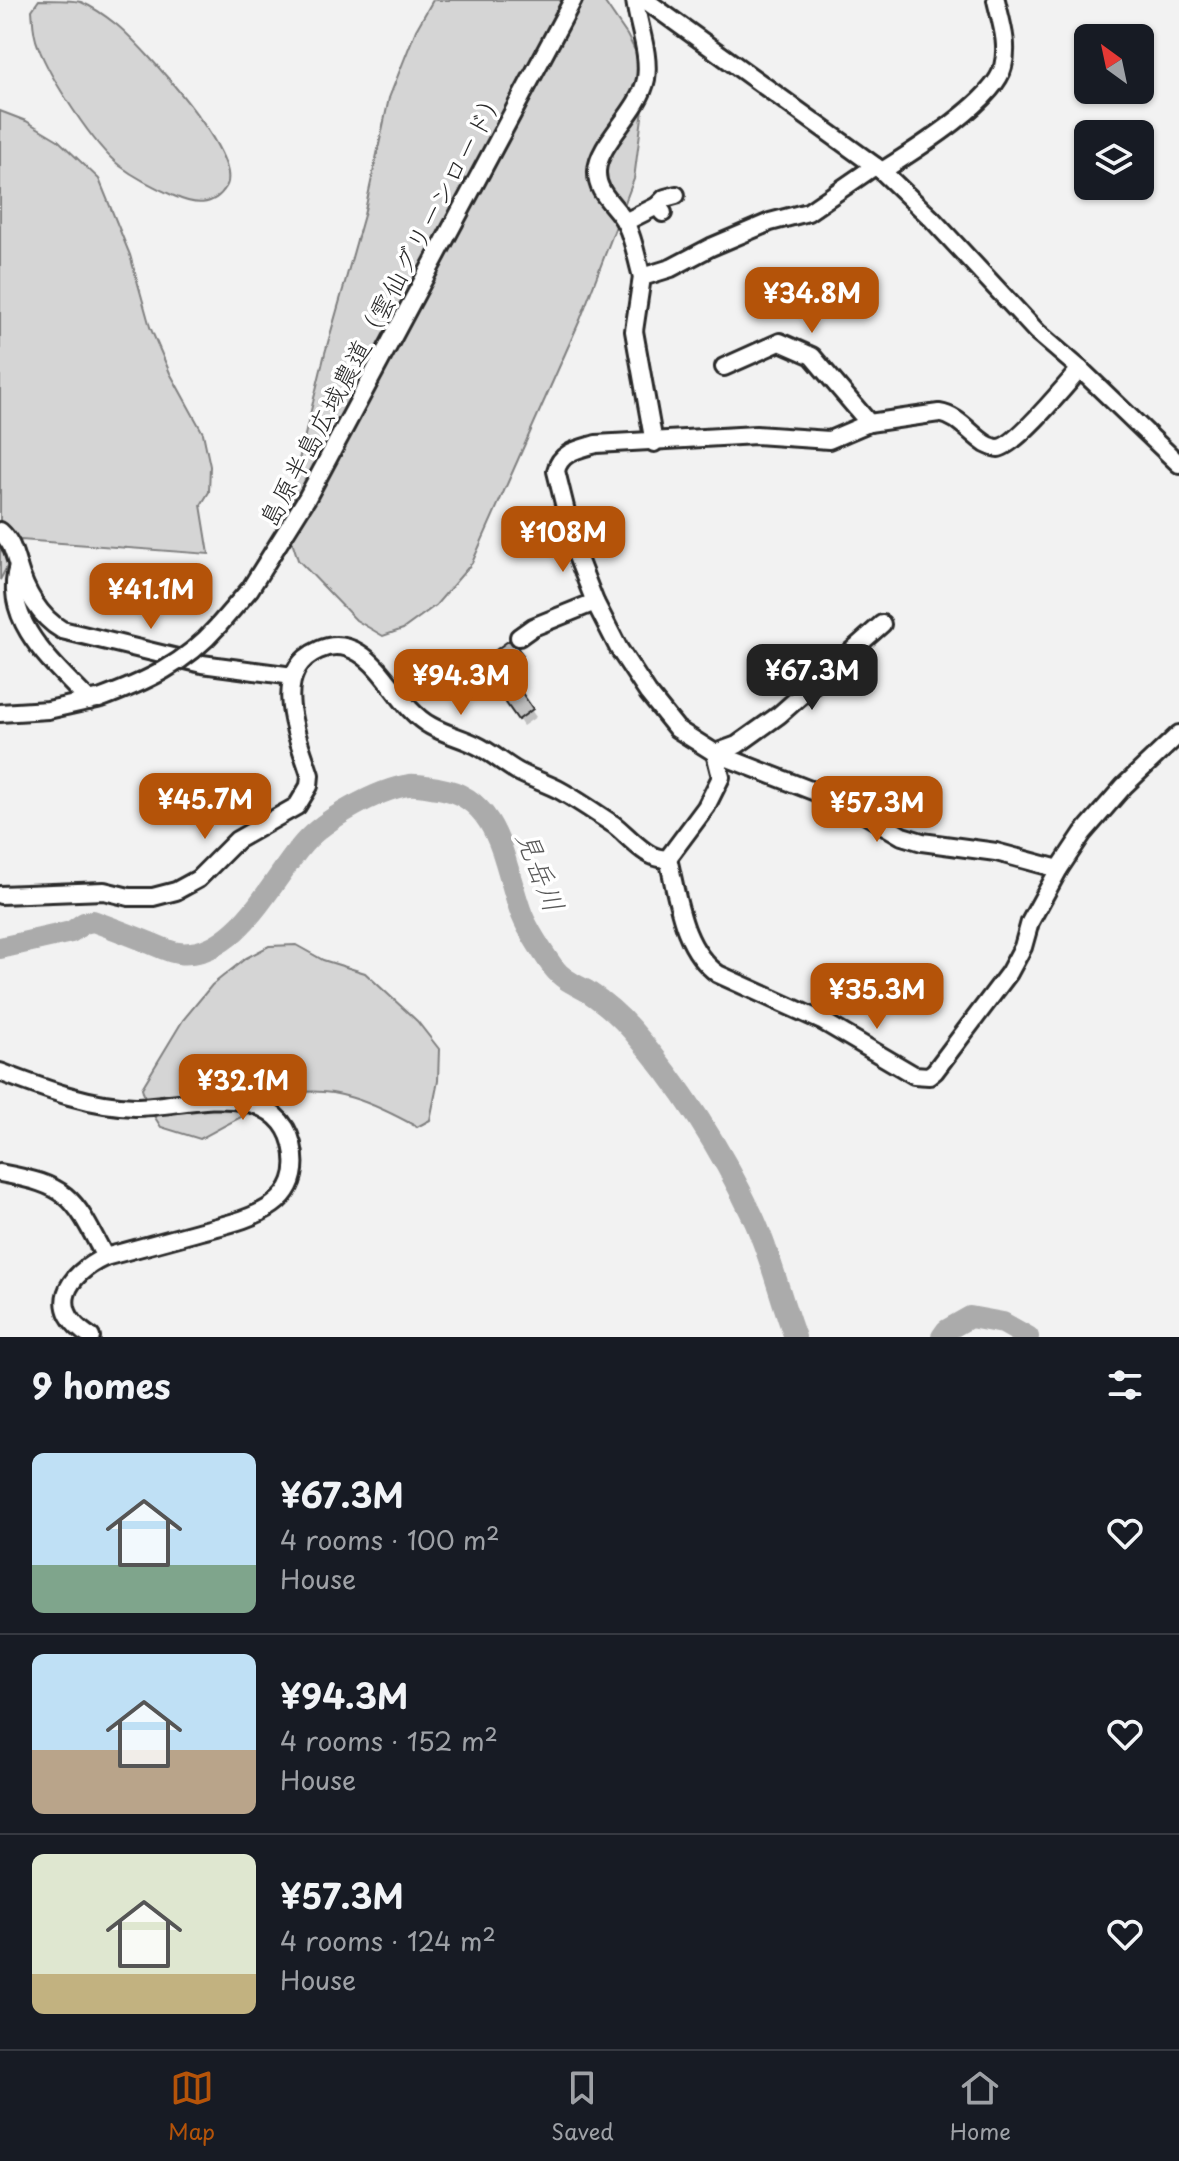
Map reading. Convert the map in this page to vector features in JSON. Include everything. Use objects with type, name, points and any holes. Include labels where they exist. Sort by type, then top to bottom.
[{"type":"street","name":"島原半島広域農道（雲仙グリーンロード）","points":[[0,713],[48,710],[94,700],[174,666],[204,642],[250,589],[307,498],[573,0]]},
{"type":"street","points":[[635,0],[647,56],[646,81],[634,107],[601,156],[597,169],[607,201],[625,222],[642,277],[634,331],[654,443]]},
{"type":"street","points":[[645,0],[879,168],[932,219],[1037,332],[1179,464]]},
{"type":"street","points":[[642,277],[671,268],[770,222],[808,212],[933,138],[983,97],[999,79],[1005,39],[996,0]]},
{"type":"street","points":[[625,222],[660,210],[665,198],[676,195]]},
{"type":"street","points":[[724,367],[780,342],[812,356],[869,423]]},
{"type":"street","points":[[1059,869],[996,852],[922,842],[902,836],[849,805],[715,753],[677,729],[619,649],[595,602],[577,556],[556,471],[561,458],[596,444],[756,435],[829,440],[869,423],[939,413],[948,414],[988,445],[999,448],[1007,445],[1041,413],[1080,369]]},
{"type":"street","points":[[0,531],[10,541],[18,566],[40,611],[49,623],[62,630],[202,664],[293,676]]},
{"type":"street","points":[[18,566],[13,583],[14,595],[35,644],[94,700]]},
{"type":"street","points":[[519,637],[533,627],[595,602]]},
{"type":"street","points":[[715,753],[737,745],[779,715],[882,624]]},
{"type":"street","points":[[0,895],[104,891],[129,897],[153,897],[176,891],[198,879],[237,840],[297,806],[309,786],[310,775],[290,708],[289,692],[293,676],[302,661],[314,651],[329,645],[345,647],[360,654],[373,665],[402,703],[430,726],[477,745],[517,771],[560,790],[660,859],[668,858],[706,807],[721,777],[715,753]]},
{"type":"street","points":[[668,858],[689,938],[704,964],[718,974],[824,1022],[922,1077],[935,1071],[1009,973],[1023,947],[1030,922],[1083,833],[1124,786],[1179,734]]},
{"type":"street","points":[[0,1072],[51,1091],[93,1102],[135,1107],[242,1101],[265,1107],[279,1118],[291,1139],[294,1157],[292,1177],[286,1192],[258,1215],[105,1257],[84,1268],[72,1280],[65,1299],[65,1310],[70,1320],[91,1337]]},
{"type":"street","points":[[0,1173],[44,1183],[63,1192],[77,1206],[105,1257]]},
{"type":"shaded area","points":[[39,0],[86,4],[117,25],[147,55],[188,103],[220,152],[228,172],[226,187],[221,194],[203,203],[181,199],[139,179],[110,156],[74,110],[44,60],[33,24],[32,10]]},
{"type":"shaded area","points":[[433,0],[603,0],[640,60],[645,94],[634,179],[580,320],[472,563],[436,605],[403,629],[383,636],[356,620],[298,560],[287,525],[296,472],[325,353],[364,215],[389,98],[416,30]]},
{"type":"shaded area","points":[[0,111],[26,121],[58,140],[99,179],[130,255],[150,327],[170,373],[203,433],[210,466],[209,492],[201,505],[209,554],[21,540],[0,580]]},
{"type":"shaded area","points":[[296,945],[323,960],[365,973],[417,1021],[439,1049],[438,1081],[430,1120],[417,1127],[370,1104],[335,1093],[317,1092],[283,1097],[200,1139],[161,1127],[147,1105],[142,1088],[183,1020],[212,985],[246,958],[269,946]]},
{"type":"building","points":[[511,639],[523,655],[505,668],[533,709],[518,720],[478,663]]},
{"type":"waterway","name":"見岳川","points":[[0,948],[71,932],[93,921],[171,951],[199,952],[218,944],[235,931],[304,843],[338,815],[367,799],[409,785],[459,794],[475,805],[488,820],[504,856],[522,915],[553,967],[627,1024],[684,1096],[714,1144],[759,1232],[795,1337]]},
{"type":"waterway","name":"見岳川","points":[[942,1337],[947,1330],[970,1317],[1003,1323],[1028,1337]]}]
